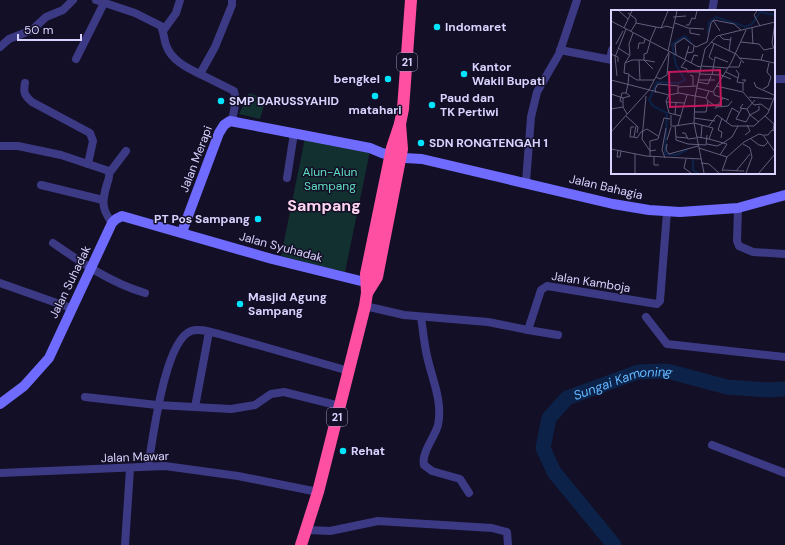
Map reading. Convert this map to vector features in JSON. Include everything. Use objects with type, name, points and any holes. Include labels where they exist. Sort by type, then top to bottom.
[{"type":"highway","name":"21","points":[[304,540],[349,371],[369,286],[377,277],[404,93],[411,0]]},
{"type":"street","points":[[0,47],[8,39],[32,30],[46,17],[63,10],[73,0]]},
{"type":"street","points":[[163,31],[176,14],[180,0]]},
{"type":"street","points":[[200,74],[215,47],[232,5],[232,0]]},
{"type":"street","points":[[526,182],[531,117],[537,92],[559,52],[577,0]]},
{"type":"street","points":[[712,10],[714,0]]},
{"type":"street","points":[[76,59],[100,1],[153,21],[161,26],[166,46],[183,65],[234,90],[236,100],[232,121],[294,133],[287,178]]},
{"type":"street","points":[[559,52],[611,59]]},
{"type":"street","points":[[25,83],[23,91],[25,96],[32,102],[90,133],[93,141],[88,164]]},
{"type":"street","name":"Jalan Merapi","points":[[182,232],[219,133],[225,123],[232,121]]},
{"type":"street","name":"Jalan Bahagia","points":[[294,133],[396,152],[613,204],[667,212],[701,212],[738,208],[785,195]]},
{"type":"street","points":[[0,146],[18,146],[61,155],[110,172]]},
{"type":"street","points":[[126,151],[110,172],[103,200],[103,206],[112,223],[116,218],[128,216],[182,232]]},
{"type":"street","points":[[41,186],[103,200]]},
{"type":"street","points":[[738,208],[737,241],[739,246],[753,252],[785,254]]},
{"type":"street","name":"Jalan Kamboja","points":[[528,330],[541,290],[547,286],[652,305],[658,303],[667,212]]},
{"type":"street","name":"Jalan Suhadak","points":[[0,404],[24,386],[49,358],[71,308],[91,270],[112,223]]},
{"type":"street","name":"Jalan Syuhadak","points":[[182,232],[369,286]]},
{"type":"street","points":[[53,243],[91,270],[131,289],[145,293]]},
{"type":"street","points":[[0,283],[71,308]]},
{"type":"street","points":[[365,306],[404,315],[488,322],[558,336]]},
{"type":"street","points":[[421,317],[427,356],[439,398],[440,411],[438,425],[424,458],[424,465],[432,470],[460,479],[469,493]]},
{"type":"street","points":[[646,317],[667,344],[785,357]]},
{"type":"street","points":[[148,466],[157,405],[168,368],[181,341],[190,331],[197,329],[209,332],[349,371]]},
{"type":"street","points":[[195,407],[209,332]]},
{"type":"street","points":[[85,397],[157,405],[231,409],[256,405],[271,394],[278,392],[293,394],[340,406]]},
{"type":"street","points":[[712,445],[736,456],[785,474]]},
{"type":"street","name":"Jalan Mawar","points":[[0,473],[130,469],[148,466],[180,467],[318,492]]},
{"type":"street","points":[[125,545],[130,469]]},
{"type":"street","points":[[304,540],[330,531],[378,521],[492,528],[507,532],[508,545]]},
{"type":"green space","points":[[249,93],[266,99],[260,119],[239,114]]},
{"type":"green space","name":"Alun-Alun Sampang","points":[[305,138],[370,151],[345,272],[281,256]]},
{"type":"waterway","name":"Sungai Kamoning","points":[[614,545],[554,472],[543,448],[549,418],[567,398],[638,372],[667,371],[727,387],[768,390],[785,389]]},
{"type":"place","name":"Indomaret","points":[[437,27]]},
{"type":"place","name":"Kantor Wakil Bupati","points":[[464,74]]},
{"type":"place","name":"bengkel","points":[[388,79]]},
{"type":"place","name":"matahari","points":[[375,96]]},
{"type":"place","name":"SMP DARUSSYAHID","points":[[221,101]]},
{"type":"place","name":"Paud dan TK Pertiwi","points":[[432,105]]},
{"type":"place","name":"SDN RONGTENGAH 1","points":[[421,143]]},
{"type":"place","name":"PT Pos Sampang","points":[[258,219]]},
{"type":"place","name":"Masjid Agung Sampang","points":[[240,304]]},
{"type":"place","name":"Rehat","points":[[343,451]]},
{"type":"district","name":"Sampang","points":[[324,205]]}]
